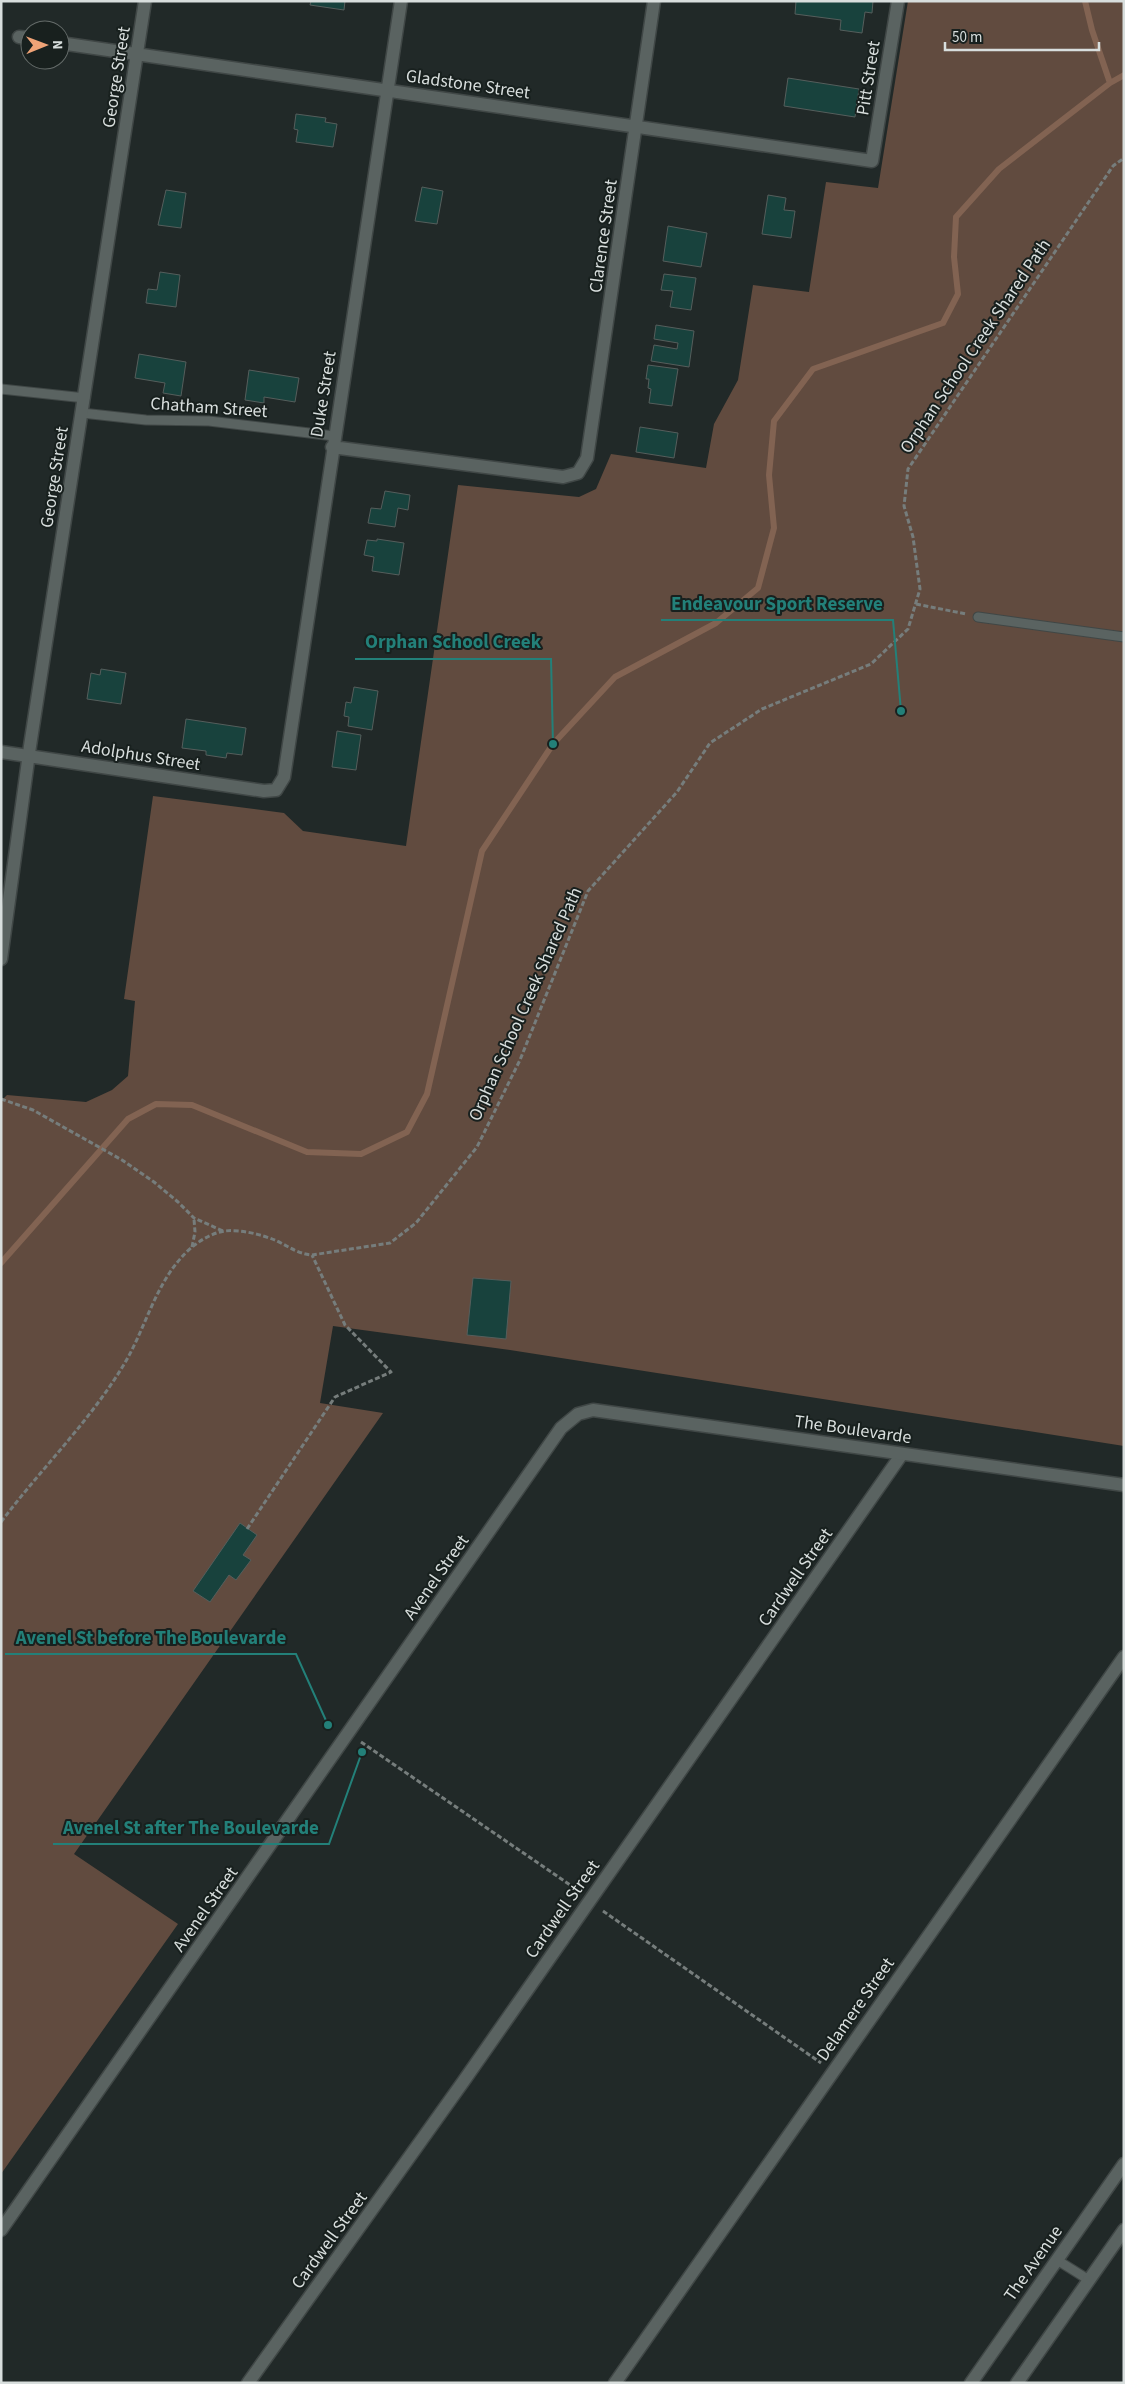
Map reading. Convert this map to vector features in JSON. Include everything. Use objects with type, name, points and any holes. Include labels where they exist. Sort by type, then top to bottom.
[{"type":"street","name":"George Street","points":[[1,959],[29,756],[145,1]]},
{"type":"street","name":"Duke Street","points":[[276,790],[284,776],[333,442],[389,91],[401,1]]},
{"type":"street","name":"Clarence Street","points":[[578,473],[587,458],[654,1]]},
{"type":"street","name":"Pitt Street","points":[[872,161],[898,1]]},
{"type":"street","name":"Gladstone Street","points":[[70,44],[872,161]]},
{"type":"street","name":"Chatham Street","points":[[333,442],[562,477],[578,473]]},
{"type":"street","name":"Adolphus Street","points":[[1,752],[264,791],[276,790]]},
{"type":"street","name":"The Boulevarde","points":[[578,1414],[594,1410],[1124,1485]]},
{"type":"street","name":"Avenel Street","points":[[1,2230],[564,1424],[578,1414]]},
{"type":"street","name":"Cardwell Street","points":[[248,2383],[591,1899],[902,1454]]},
{"type":"street","name":"Delamere Street","points":[[615,2383],[1124,1657]]},
{"type":"street","name":"The Avenue","points":[[971,2383],[1124,2164]]},
{"type":"street","points":[[1017,2383],[1124,2230]]},
{"type":"lane","points":[[1,389],[84,398]]},
{"type":"lane","name":"Chatham Street","points":[[82,413],[146,420],[210,420],[333,442]]},
{"type":"lane","points":[[978,616],[1124,636]]},
{"type":"lane","points":[[1057,2260],[1089,2280]]},
{"type":"path","name":"Orphan School Creek Shared Path","points":[[1,1522],[80,1426],[124,1366],[162,1288],[180,1258],[200,1241],[224,1231],[239,1231],[276,1241],[302,1254],[312,1255],[390,1243],[416,1223],[477,1147],[520,1060],[588,891],[677,792],[710,743],[762,709],[871,664],[908,629],[920,589],[913,537],[904,506],[908,469],[1113,166],[1124,158]]},
{"type":"path","points":[[916,604],[978,616]]},
{"type":"path","points":[[1,1099],[33,1110],[122,1160],[154,1182],[194,1218],[224,1231]]},
{"type":"path","points":[[192,1248],[195,1232],[194,1218]]},
{"type":"path","points":[[248,1528],[335,1397],[391,1372],[345,1325],[312,1255]]},
{"type":"path","points":[[348,1733],[591,1899],[606,1915],[833,2071]]},
{"type":"shaded area","points":[[908,1],[1124,1],[1124,1446],[510,1350],[333,1326],[320,1403],[383,1413],[74,1854],[178,1924],[1,2174],[1,1101],[7,1095],[86,1102],[112,1090],[128,1076],[135,1001],[124,999],[153,796],[284,813],[303,831],[406,846],[458,485],[579,497],[596,489],[611,454],[706,468],[714,424],[738,380],[753,285],[809,292],[826,182],[878,188]]},
{"type":"building","points":[[311,1],[345,1],[344,10],[310,5]]},
{"type":"building","points":[[796,1],[873,1],[872,13],[865,12],[862,33],[840,30],[841,20],[795,14]]},
{"type":"building","points":[[788,78],[859,89],[855,117],[784,106]]},
{"type":"building","points":[[296,114],[326,118],[325,122],[337,124],[333,147],[296,142],[298,130],[294,129]]},
{"type":"building","points":[[422,187],[443,191],[437,224],[415,221]]},
{"type":"building","points":[[166,190],[186,193],[181,228],[158,225]]},
{"type":"building","points":[[768,195],[786,198],[784,210],[795,211],[791,238],[762,234]]},
{"type":"building","points":[[668,226],[707,233],[701,267],[663,261]]},
{"type":"building","points":[[160,272],[180,275],[176,307],[146,303],[148,289],[157,290]]},
{"type":"building","points":[[664,274],[696,278],[691,310],[670,307],[673,291],[661,290]]},
{"type":"building","points":[[656,325],[694,331],[689,367],[651,361],[654,345],[677,349],[678,343],[654,339]]},
{"type":"building","points":[[139,354],[186,362],[181,396],[163,393],[165,383],[135,378]]},
{"type":"building","points":[[648,365],[678,369],[672,406],[649,403],[651,389],[648,388],[649,379],[646,379]]},
{"type":"building","points":[[249,370],[299,378],[295,402],[264,397],[264,403],[245,400]]},
{"type":"building","points":[[640,427],[678,433],[674,458],[636,452]]},
{"type":"building","points":[[385,491],[410,495],[408,510],[398,508],[395,527],[368,523],[371,508],[381,509]]},
{"type":"building","points":[[377,539],[404,543],[399,575],[372,571],[374,557],[364,555],[367,540],[377,541]]},
{"type":"building","points":[[101,669],[126,673],[121,704],[87,699],[91,673],[100,675]]},
{"type":"building","points":[[354,687],[378,691],[372,730],[348,726],[349,717],[344,716],[346,702],[351,703]]},
{"type":"building","points":[[186,719],[246,728],[242,755],[227,753],[226,758],[206,755],[206,751],[182,748]]},
{"type":"building","points":[[337,731],[361,735],[356,770],[332,767]]},
{"type":"building","points":[[473,1278],[511,1281],[506,1339],[467,1335]]},
{"type":"building","points":[[240,1523],[257,1535],[243,1555],[251,1560],[236,1580],[229,1575],[210,1602],[193,1591]]},
{"type":"waterway","points":[[1085,1],[1092,30],[1110,83]]},
{"type":"waterway","points":[[1,1263],[128,1119],[156,1104],[192,1105],[307,1152],[361,1154],[407,1132],[427,1094],[482,851],[553,744],[615,677],[716,623],[758,588],[774,528],[769,475],[774,421],[813,369],[943,323],[958,294],[954,257],[956,217],[999,169],[1110,83],[1124,75]]},
{"type":"place","name":"Endeavour Sport Reserve","points":[[901,711]]},
{"type":"place","name":"Orphan School Creek","points":[[553,744]]},
{"type":"place","name":"Avenel St before The Boulevarde","points":[[328,1725]]},
{"type":"place","name":"Avenel St after The Boulevarde","points":[[362,1752]]}]
